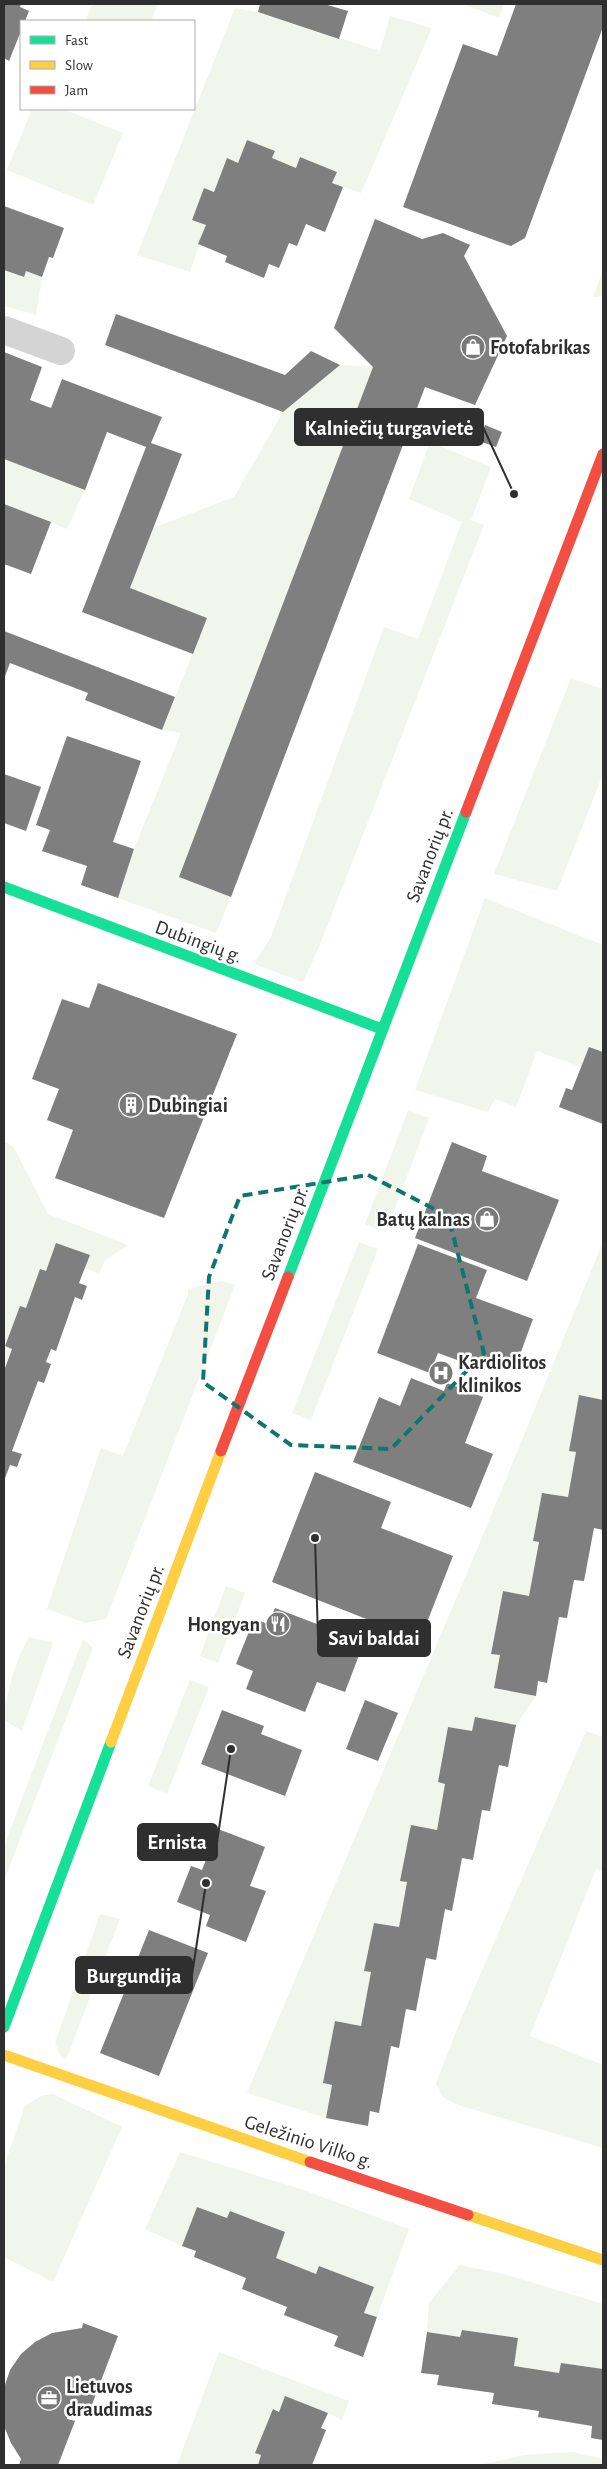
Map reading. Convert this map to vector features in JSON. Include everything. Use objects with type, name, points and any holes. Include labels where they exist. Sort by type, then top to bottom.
[{"type":"main road","name":"Savanorių pr.","points":[[4,2027],[142,1656],[603,454]]},
{"type":"main road","name":"Dubingių g.","points":[[4,887],[382,1029]]},
{"type":"main road","name":"Geležinio Vilko g.","points":[[4,2055],[176,2117],[603,2260]]},
{"type":"street","points":[[4,330],[61,351]]},
{"type":"highlighted area","points":[[368,1175],[448,1216],[484,1353],[391,1449],[291,1445],[203,1382],[209,1277],[240,1196]]},
{"type":"shaded area","points":[[92,4],[158,4],[151,20],[86,20]]},
{"type":"shaded area","points":[[463,4],[504,4],[499,18]]},
{"type":"shaded area","points":[[235,8],[258,12],[380,51],[390,16],[432,28],[361,193],[332,183],[336,171],[300,157],[296,168],[272,158],[275,151],[247,140],[238,163],[227,159],[214,192],[204,188],[192,219],[206,225],[190,272],[137,255]]},
{"type":"shaded area","points":[[32,110],[66,110],[123,133],[93,205],[7,170]]},
{"type":"shaded area","points":[[4,270],[23,277],[26,271],[42,277],[36,315],[4,306]]},
{"type":"shaded area","points":[[603,270],[603,296],[593,297]]},
{"type":"shaded area","points":[[340,365],[373,367],[179,877],[231,897],[216,933],[118,898],[134,849],[181,733],[162,730],[207,618],[130,588],[153,528],[234,497],[283,412]]},
{"type":"shaded area","points":[[430,442],[491,467],[471,520],[484,525],[319,947],[303,982],[254,964],[271,937],[384,627],[418,639],[462,522],[409,499]]},
{"type":"shaded area","points":[[4,459],[85,490],[67,529],[4,504]]},
{"type":"shaded area","points":[[571,678],[603,689],[603,774],[557,891],[494,874]]},
{"type":"shaded area","points":[[485,898],[603,945],[603,1052],[589,1047],[581,1067],[537,1051],[516,1107],[495,1099],[488,1112],[415,1090]]},
{"type":"shaded area","points":[[408,1110],[429,1118],[386,1232],[365,1224]]},
{"type":"shaded area","points":[[4,1142],[13,1146],[48,1214],[128,1245],[105,1260],[99,1274],[85,1268],[89,1255],[56,1243],[46,1271],[26,1308],[20,1306],[5,1346],[12,1349],[4,1371]]},
{"type":"shaded area","points":[[359,1242],[378,1249],[311,1420],[292,1413]]},
{"type":"shaded area","points":[[603,1242],[603,1400],[579,1396],[569,1451],[576,1452],[568,1497],[542,1493],[533,1541],[539,1542],[529,1596],[503,1591],[491,1653],[500,1655],[494,1688],[536,1696],[516,1725],[475,1717],[472,1731],[448,1727],[438,1782],[445,1784],[437,1830],[411,1826],[401,1881],[407,1882],[399,1927],[374,1923],[364,1971],[371,1972],[361,2026],[335,2021],[323,2083],[332,2085],[326,2118],[247,2093],[483,1535]]},
{"type":"shaded area","points":[[222,1281],[235,1285],[106,1619],[85,1623],[47,1609],[101,1448],[123,1456],[188,1294],[188,1289]]},
{"type":"shaded area","points":[[226,1586],[245,1593],[218,1663],[200,1656]]},
{"type":"shaded area","points":[[29,1637],[53,1643],[22,1731],[4,1720],[6,1700],[12,1677]]},
{"type":"shaded area","points":[[83,1639],[93,1648],[4,1881],[4,1846]]},
{"type":"shaded area","points":[[190,1680],[209,1687],[167,1794],[148,1786]]},
{"type":"shaded area","points":[[586,1731],[603,1737],[603,1871],[596,1869],[530,2036],[603,2065],[603,2148],[458,2105],[443,2097],[436,2083],[461,2019]]},
{"type":"shaded area","points":[[100,1914],[120,1919],[66,2060],[60,2055],[55,2043]]},
{"type":"shaded area","points":[[53,2094],[122,2127],[53,2282],[4,2257],[4,2166],[25,2106],[41,2096]]},
{"type":"shaded area","points":[[180,2152],[301,2189],[409,2229],[377,2317],[364,2313],[374,2287],[320,2266],[316,2274],[276,2258],[285,2232],[230,2212],[227,2218],[197,2207],[182,2246],[145,2229]]},
{"type":"shaded area","points":[[460,2265],[508,2275],[603,2304],[603,2369],[561,2363],[559,2373],[514,2366],[518,2338],[462,2330],[460,2337],[427,2332],[429,2303]]},
{"type":"shaded area","points":[[219,2352],[349,2401],[342,2420],[328,2413],[279,2412],[273,2409],[256,2453],[261,2455],[258,2465],[177,2465]]},
{"type":"shaded area","points":[[573,2452],[603,2459],[603,2465],[480,2465],[524,2455]]},
{"type":"building","points":[[4,4],[21,4],[20,7],[29,11],[25,20],[20,20],[20,34],[9,61],[4,58]]},
{"type":"building","points":[[260,4],[324,4],[348,11],[339,39],[258,12]]},
{"type":"building","points":[[516,4],[603,4],[603,27],[525,238],[511,246],[403,207],[463,44],[497,56]]},
{"type":"building","points":[[247,140],[275,151],[272,158],[296,168],[300,157],[337,172],[332,183],[343,187],[325,232],[306,224],[297,246],[289,243],[279,268],[269,264],[264,278],[225,262],[227,256],[198,244],[206,225],[192,220],[204,188],[214,192],[227,158],[238,163]]},
{"type":"building","points":[[4,206],[64,228],[53,258],[49,257],[42,277],[26,271],[24,277],[4,270]]},
{"type":"building","points":[[375,219],[422,239],[443,233],[470,245],[464,256],[507,336],[475,405],[425,387],[231,897],[179,877],[373,367],[334,328]]},
{"type":"building","points":[[116,314],[285,375],[311,351],[340,365],[283,412],[105,345]]},
{"type":"building","points":[[4,352],[42,367],[30,400],[51,408],[62,379],[162,417],[151,443],[182,454],[130,588],[207,618],[193,654],[82,612],[146,447],[107,432],[85,490],[4,459]]},
{"type":"building","points":[[485,425],[502,432],[496,447],[479,441]]},
{"type":"building","points":[[4,504],[51,522],[31,574],[4,564]]},
{"type":"building","points":[[4,631],[175,697],[162,730],[85,700],[88,693],[10,663],[4,679]]},
{"type":"building","points":[[67,736],[141,761],[113,842],[134,849],[118,898],[81,885],[87,866],[42,851],[50,830],[36,825]]},
{"type":"building","points":[[4,774],[41,787],[26,831],[4,823]]},
{"type":"building","name":"Dubingiai","points":[[98,983],[237,1034],[164,1218],[55,1178],[73,1130],[47,1120],[59,1089],[32,1079],[62,999],[89,1008]]},
{"type":"building","points":[[589,1047],[603,1052],[603,1124],[559,1107],[566,1088],[572,1090]]},
{"type":"building","name":"Batų kalnas","points":[[452,1142],[487,1156],[482,1171],[559,1200],[527,1281],[415,1238]]},
{"type":"building","points":[[56,1243],[90,1255],[79,1283],[87,1286],[82,1300],[75,1297],[56,1351],[51,1349],[46,1362],[51,1364],[44,1383],[38,1381],[12,1451],[22,1454],[17,1467],[10,1465],[4,1481],[4,1371],[12,1349],[5,1346],[20,1306],[26,1308],[40,1269],[46,1271]]},
{"type":"building","points":[[418,1244],[487,1270],[476,1298],[533,1319],[514,1371],[482,1359],[479,1368],[438,1353],[430,1373],[377,1353]]},
{"type":"building","points":[[411,1378],[444,1391],[447,1383],[483,1397],[465,1443],[493,1454],[471,1508],[353,1462],[379,1397],[400,1406]]},
{"type":"building","points":[[579,1395],[603,1400],[603,1530],[594,1528],[584,1581],[574,1580],[567,1618],[559,1617],[547,1683],[538,1681],[536,1696],[494,1688],[500,1655],[491,1654],[503,1591],[529,1596],[539,1542],[533,1541],[542,1493],[568,1497],[576,1452],[569,1451]]},
{"type":"building","points":[[315,1472],[391,1502],[381,1528],[453,1556],[420,1640],[272,1582]]},
{"type":"building","points":[[275,1608],[364,1642],[345,1692],[317,1682],[305,1712],[246,1689],[253,1671],[236,1664],[254,1619],[268,1624]]},
{"type":"building","points":[[365,1700],[398,1713],[378,1761],[346,1749]]},
{"type":"building","points":[[222,1710],[264,1726],[261,1734],[302,1750],[285,1796],[201,1764]]},
{"type":"building","points":[[475,1717],[516,1725],[508,1767],[499,1765],[490,1811],[482,1810],[473,1860],[462,1858],[452,1911],[445,1909],[436,1960],[426,1958],[416,2011],[406,2009],[399,2048],[391,2046],[379,2113],[370,2111],[368,2126],[326,2118],[332,2085],[323,2083],[335,2021],[361,2026],[371,1972],[364,1971],[374,1923],[399,1927],[407,1882],[400,1881],[411,1825],[437,1830],[445,1784],[438,1782],[448,1727],[472,1731]]},
{"type":"building","points":[[218,1829],[265,1847],[250,1886],[266,1891],[246,1942],[206,1926],[210,1915],[177,1902],[191,1866],[202,1870]]},
{"type":"building","points":[[149,1930],[208,1953],[159,2076],[100,2053]]},
{"type":"building","points":[[197,2207],[227,2218],[230,2211],[285,2232],[276,2258],[316,2274],[319,2266],[374,2287],[364,2313],[377,2317],[363,2357],[334,2346],[338,2336],[284,2315],[287,2307],[242,2289],[246,2278],[194,2257],[196,2251],[182,2246]]},
{"type":"building","name":"Lietuvos draudimas","points":[[83,2323],[118,2336],[88,2415],[71,2408],[67,2419],[75,2421],[58,2465],[19,2465],[21,2459],[11,2443],[4,2426],[4,2388],[10,2370],[21,2354],[35,2342],[52,2333],[82,2328]]},
{"type":"building","points":[[462,2330],[518,2338],[514,2366],[559,2373],[561,2363],[603,2369],[603,2440],[591,2438],[592,2426],[538,2417],[539,2411],[492,2404],[494,2393],[437,2385],[439,2375],[421,2373],[427,2332],[460,2337]]},
{"type":"building","points":[[285,2396],[328,2413],[321,2428],[326,2430],[312,2465],[258,2465],[261,2455],[255,2453],[273,2409],[279,2412]]},
{"type":"traffic: fast","points":[[288,1277],[466,812]]},
{"type":"traffic: fast","points":[[4,887],[382,1029]]},
{"type":"traffic: fast","points":[[4,2027],[111,1742]]},
{"type":"traffic: slow","points":[[111,1742],[221,1451]]},
{"type":"traffic: slow","points":[[4,2055],[310,2162]]},
{"type":"traffic: slow","points":[[468,2215],[603,2260]]},
{"type":"traffic: jam","points":[[466,812],[603,454]]},
{"type":"traffic: jam","points":[[221,1451],[288,1277]]},
{"type":"traffic: jam","points":[[310,2162],[468,2215]]},
{"type":"place","name":"Fotofabrikas","points":[[473,347]]},
{"type":"place","name":"Kalniečių turgavietė","points":[[514,494]]},
{"type":"place","name":"Dubingiai","points":[[131,1105]]},
{"type":"place","name":"Batų kalnas","points":[[487,1219]]},
{"type":"place","name":"Kardiolitos klinikos","points":[[441,1373]]},
{"type":"place","name":"Savi baldai","points":[[315,1538]]},
{"type":"place","name":"Hongyan","points":[[278,1624]]},
{"type":"place","name":"Ernista","points":[[231,1749]]},
{"type":"place","name":"Burgundija","points":[[206,1883]]},
{"type":"place","name":"Lietuvos draudimas","points":[[49,2398]]}]
